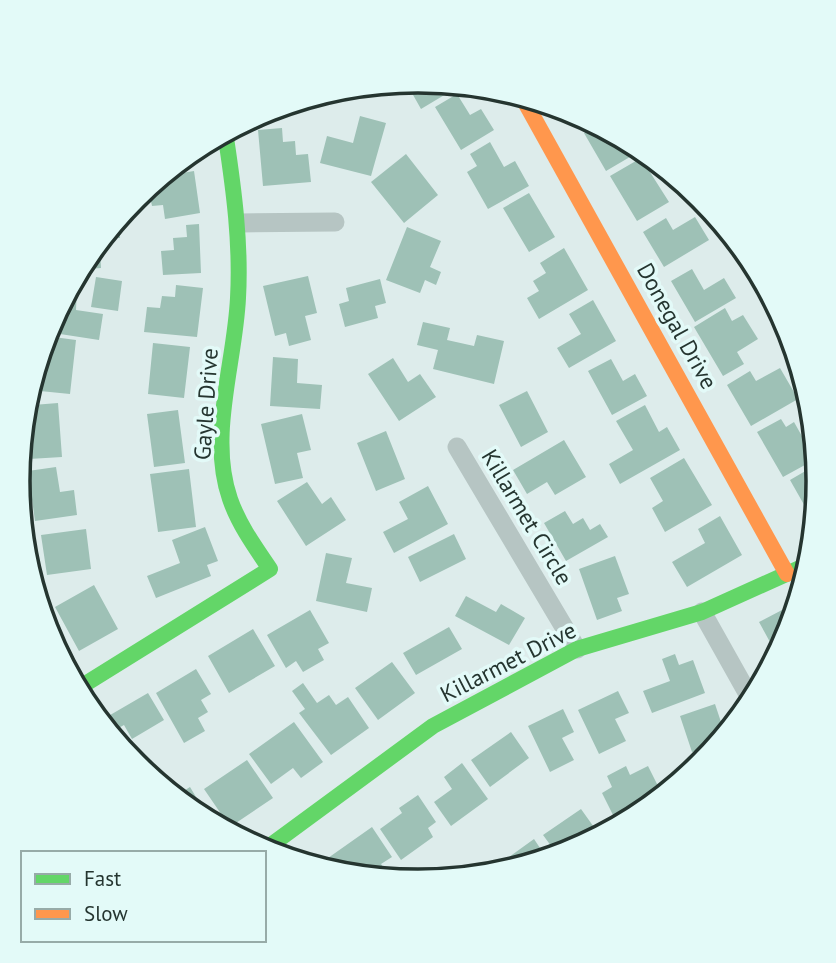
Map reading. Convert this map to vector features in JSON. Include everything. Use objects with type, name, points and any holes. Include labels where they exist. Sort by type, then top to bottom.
[{"type":"street","name":"Donegal Drive","points":[[529,110],[794,570]]},
{"type":"street","name":"Gayle Drive","points":[[86,683],[270,569],[243,528],[224,475],[224,408],[237,318],[239,223],[227,143]]},
{"type":"street","points":[[239,223],[335,222]]},
{"type":"street","name":"Killarmet Circle","points":[[457,447],[577,649]]},
{"type":"street","name":"Killarmet Drive","points":[[276,842],[433,726],[577,649],[702,612],[794,570]]},
{"type":"street","points":[[702,612],[746,690]]},
{"type":"building","points":[[412,93],[446,94],[421,109]]},
{"type":"building","points":[[458,96],[470,115],[481,109],[494,130],[461,150],[435,107]]},
{"type":"building","points":[[360,116],[386,123],[371,176],[320,163],[327,136],[353,143]]},
{"type":"building","points":[[282,128],[283,142],[295,141],[296,155],[308,154],[311,182],[263,186],[258,130]]},
{"type":"building","points":[[584,133],[590,133],[630,157],[606,171]]},
{"type":"building","points":[[490,142],[504,167],[515,161],[529,186],[488,209],[467,172],[477,166],[470,154]]},
{"type":"building","points":[[406,154],[438,195],[404,223],[371,182]]},
{"type":"building","points":[[636,161],[648,169],[669,202],[637,221],[610,176]]},
{"type":"building","points":[[194,171],[200,213],[165,219],[163,205],[152,206],[151,200],[182,173]]},
{"type":"building","points":[[529,193],[555,237],[529,252],[503,208]]},
{"type":"building","points":[[695,217],[709,240],[664,267],[643,232],[666,218],[673,230]]},
{"type":"building","points":[[199,224],[201,273],[163,275],[161,251],[174,250],[173,238],[187,237],[186,225]]},
{"type":"building","points":[[407,227],[441,241],[430,267],[441,272],[436,285],[425,280],[420,293],[386,280]]},
{"type":"building","points":[[564,248],[588,290],[539,319],[527,298],[539,291],[533,281],[546,273],[540,263]]},
{"type":"building","points":[[100,258],[101,268],[93,269]]},
{"type":"building","points":[[692,269],[704,290],[724,278],[736,298],[695,322],[671,281]]},
{"type":"building","points":[[308,276],[317,313],[305,316],[311,340],[289,346],[286,333],[275,336],[263,286]]},
{"type":"building","points":[[96,277],[122,281],[118,311],[91,307]]},
{"type":"building","points":[[380,279],[386,303],[375,306],[378,318],[345,327],[339,304],[349,301],[346,288]]},
{"type":"building","points":[[176,285],[203,288],[197,337],[144,332],[147,307],[160,308],[162,296],[175,297]]},
{"type":"building","points":[[76,298],[76,310],[103,314],[99,340],[59,334]]},
{"type":"building","points":[[593,300],[616,341],[569,368],[557,348],[581,334],[569,314]]},
{"type":"building","points":[[725,308],[732,321],[743,315],[758,339],[737,352],[744,364],[723,376],[694,327]]},
{"type":"building","points":[[423,322],[450,328],[447,340],[474,346],[477,335],[504,341],[494,384],[433,369],[438,350],[417,345]]},
{"type":"building","points":[[57,338],[76,340],[70,394],[41,391]]},
{"type":"building","points":[[153,343],[190,347],[184,398],[148,394]]},
{"type":"building","points":[[273,357],[298,359],[297,383],[322,385],[320,409],[270,406]]},
{"type":"building","points":[[393,358],[408,382],[420,374],[436,397],[399,421],[368,374]]},
{"type":"building","points":[[611,359],[623,381],[635,374],[647,396],[612,415],[588,371]]},
{"type":"building","points":[[780,368],[797,399],[751,426],[727,385],[750,371],[756,381]]},
{"type":"building","points":[[527,391],[548,432],[521,447],[499,405]]},
{"type":"building","points":[[58,403],[62,457],[31,459],[37,405]]},
{"type":"building","points":[[645,405],[659,432],[667,427],[680,450],[620,484],[609,464],[633,450],[616,421]]},
{"type":"building","points":[[178,410],[185,463],[154,467],[147,414]]},
{"type":"building","points":[[302,414],[311,450],[297,453],[303,478],[275,484],[261,424]]},
{"type":"building","points":[[781,419],[786,427],[794,422],[804,438],[805,465],[783,477],[757,432]]},
{"type":"building","points":[[386,431],[405,479],[376,491],[357,443]]},
{"type":"building","points":[[564,440],[586,477],[555,495],[547,482],[527,494],[513,470]]},
{"type":"building","points":[[684,458],[712,505],[665,532],[652,508],[663,501],[650,478]]},
{"type":"building","points":[[56,467],[60,492],[74,490],[77,515],[35,521],[30,471]]},
{"type":"building","points":[[189,469],[196,527],[158,532],[150,474]]},
{"type":"building","points":[[806,471],[805,506],[790,480]]},
{"type":"building","points":[[307,482],[322,504],[331,497],[346,520],[306,546],[277,501]]},
{"type":"building","points":[[428,486],[448,524],[394,553],[383,532],[408,519],[399,502]]},
{"type":"building","points":[[565,511],[573,524],[583,518],[590,530],[600,524],[608,537],[566,561],[544,523]]},
{"type":"building","points":[[720,516],[742,555],[687,587],[672,562],[705,543],[698,529]]},
{"type":"building","points":[[205,527],[218,561],[207,565],[211,576],[156,598],[147,576],[180,563],[172,540]]},
{"type":"building","points":[[86,529],[91,569],[47,575],[41,535]]},
{"type":"building","points":[[454,534],[466,559],[420,582],[408,557]]},
{"type":"building","points":[[326,553],[352,558],[346,583],[372,588],[367,612],[316,601]]},
{"type":"building","points":[[615,556],[629,594],[617,598],[622,611],[597,620],[579,569]]},
{"type":"building","points":[[94,585],[118,629],[79,651],[55,607]]},
{"type":"building","points":[[466,596],[496,612],[501,604],[525,618],[509,645],[455,616]]},
{"type":"building","points":[[310,610],[329,643],[318,649],[324,660],[303,672],[296,661],[286,668],[267,635]]},
{"type":"building","points":[[782,610],[783,613],[771,643],[759,622]]},
{"type":"building","points":[[449,627],[462,649],[416,675],[403,653]]},
{"type":"building","points":[[253,629],[275,666],[229,693],[208,656]]},
{"type":"building","points":[[675,654],[679,665],[693,660],[705,693],[652,713],[643,691],[670,681],[662,659]]},
{"type":"building","points":[[392,662],[415,693],[378,720],[355,688]]},
{"type":"building","points":[[196,669],[211,694],[201,700],[208,712],[198,718],[205,731],[184,743],[156,693]]},
{"type":"building","points":[[303,683],[317,703],[329,695],[336,705],[348,697],[369,728],[331,755],[299,713],[305,709],[292,691]]},
{"type":"building","points":[[618,691],[629,713],[615,719],[626,741],[599,754],[578,710]]},
{"type":"building","points":[[148,693],[164,720],[132,739],[124,725],[118,728],[109,716]]},
{"type":"building","points":[[715,704],[721,723],[698,751],[692,752],[680,716]]},
{"type":"building","points":[[563,709],[574,732],[562,738],[574,760],[550,772],[528,726]]},
{"type":"building","points":[[294,722],[323,762],[301,778],[293,768],[271,784],[249,754]]},
{"type":"building","points":[[511,732],[529,758],[490,787],[471,760]]},
{"type":"building","points":[[247,760],[273,798],[235,824],[224,818],[204,789]]},
{"type":"building","points":[[462,763],[488,799],[451,826],[434,802],[452,789],[444,777]]},
{"type":"building","points":[[626,766],[630,775],[648,766],[658,786],[614,817],[602,793],[612,787],[607,776]]},
{"type":"building","points":[[190,787],[199,802],[184,791]]},
{"type":"building","points":[[418,795],[436,822],[428,828],[433,837],[401,860],[380,829],[402,813],[399,808]]},
{"type":"building","points":[[581,809],[594,828],[551,846],[543,835]]},
{"type":"building","points":[[372,827],[392,857],[381,864],[384,868],[328,858]]},
{"type":"building","points":[[534,839],[541,850],[518,857],[505,860]]},
{"type":"traffic: fast","points":[[86,683],[270,569],[238,518],[224,475],[222,425],[236,323],[239,278],[236,218],[227,143]]},
{"type":"traffic: fast","points":[[275,842],[433,726],[577,649],[702,612],[796,570]]},
{"type":"traffic: slow","points":[[529,110],[787,574]]}]
